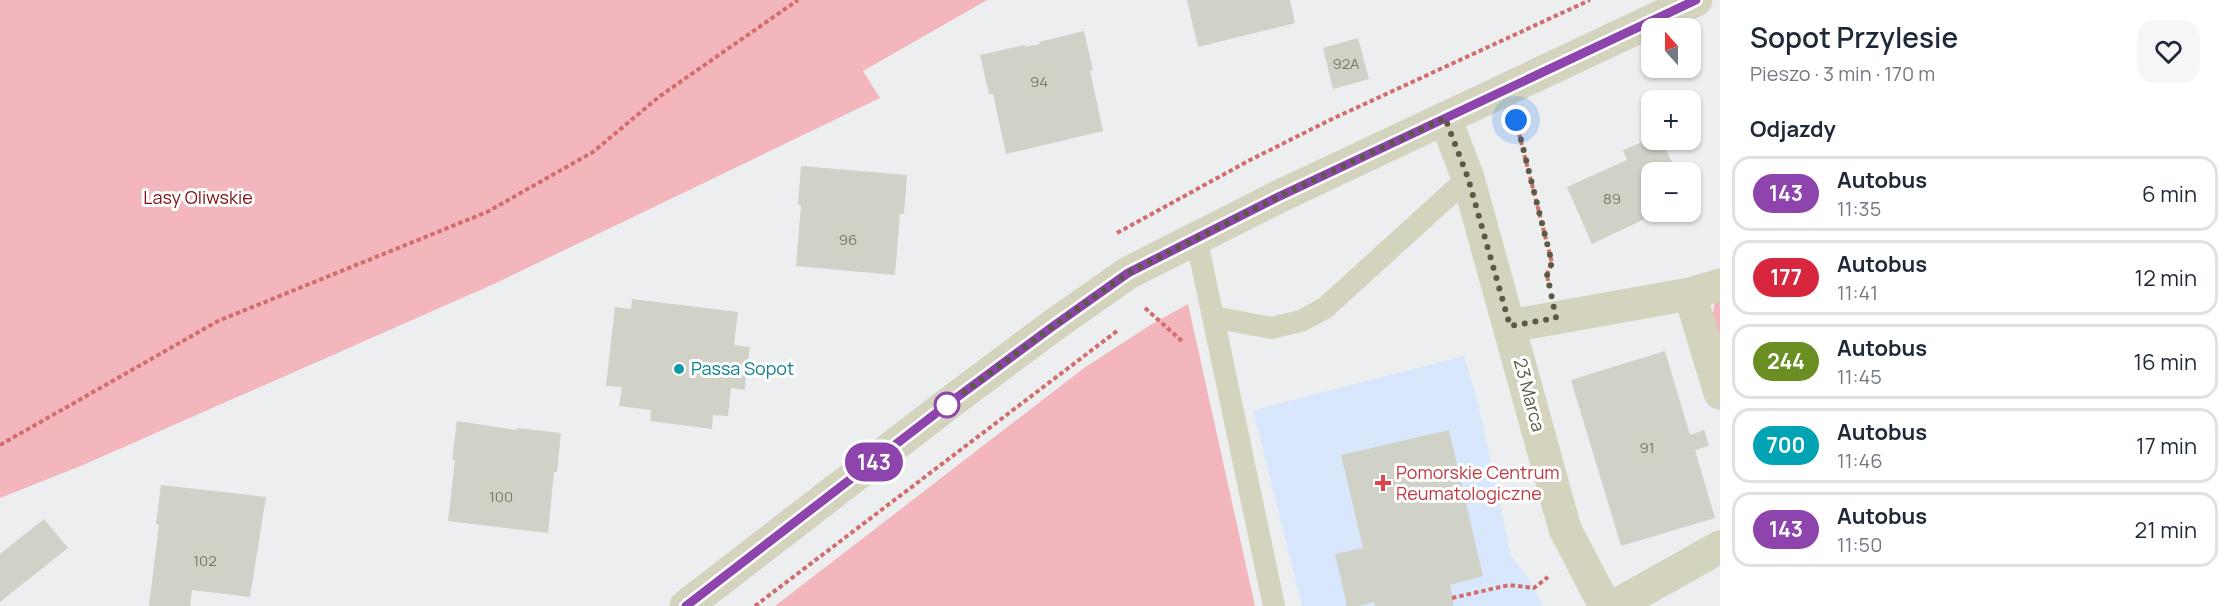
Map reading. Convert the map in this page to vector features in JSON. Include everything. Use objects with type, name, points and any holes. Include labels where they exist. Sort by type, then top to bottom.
[{"type":"street","points":[[686,606],[1052,327],[1128,273],[1196,237],[1696,0]]},
{"type":"street","name":"23 Marca","points":[[1445,118],[1468,178],[1565,529],[1605,606]]},
{"type":"street","points":[[1510,326],[1705,289],[1720,393]]},
{"type":"street","points":[[1615,606],[1720,547]]},
{"type":"lane","points":[[1213,317],[1271,328],[1301,321],[1326,308],[1468,178]]},
{"type":"lane","points":[[1196,237],[1274,606]]},
{"type":"path","points":[[0,445],[218,321],[487,212],[594,152],[660,96],[798,0]]},
{"type":"path","points":[[1109,237],[1250,160],[1332,119],[1590,0]]},
{"type":"path","points":[[1516,120],[1552,263],[1547,274],[1556,318]]},
{"type":"path","points":[[754,606],[1126,324]]},
{"type":"path","points":[[1452,598],[1509,585],[1534,588],[1578,555]]},
{"type":"shaded area","name":"Pomorskie Centrum Reumatologiczne","points":[[1464,356],[1478,403],[1511,556],[1527,576],[1543,606],[1302,606],[1253,410]]},
{"type":"green space","name":"Lasy Oliwskie","points":[[0,0],[987,0],[863,71],[880,98],[496,283],[83,465],[0,498]]},
{"type":"green space","points":[[1720,296],[1720,355],[1713,316]]},
{"type":"green space","points":[[1188,304],[1255,606],[775,606],[1084,368],[1152,324]]},
{"type":"building","points":[[1187,0],[1290,0],[1295,23],[1198,47]]},
{"type":"building","points":[[1084,31],[1103,131],[1006,154],[993,94],[989,94],[980,55],[1040,44],[1039,42]]},
{"type":"building","points":[[1358,38],[1369,79],[1333,89],[1323,48]]},
{"type":"building","points":[[1641,143],[1641,150],[1666,150],[1672,162],[1641,162],[1641,221],[1592,244],[1567,187],[1627,160],[1623,150]]},
{"type":"building","points":[[801,166],[907,175],[904,214],[900,214],[895,275],[796,266],[801,205],[798,205]]},
{"type":"building","name":"Passa Sopot","points":[[632,299],[738,312],[734,345],[750,347],[749,376],[746,375],[745,390],[731,388],[728,416],[713,415],[712,429],[650,421],[651,410],[619,406],[622,387],[606,386],[615,307],[631,309]]},
{"type":"building","points":[[1665,351],[1690,435],[1704,430],[1709,446],[1695,450],[1715,518],[1621,546],[1571,380]]},
{"type":"building","points":[[457,421],[517,430],[517,428],[561,433],[557,472],[554,472],[548,533],[448,521]]},
{"type":"building","points":[[1449,430],[1483,576],[1450,585],[1454,606],[1375,606],[1374,602],[1347,606],[1335,554],[1363,548],[1341,455]]},
{"type":"building","points":[[161,485],[266,497],[250,597],[192,590],[190,606],[149,606],[159,525],[156,524]]},
{"type":"building","points":[[44,519],[68,548],[0,602],[0,554]]},
{"type":"bus line","name":"143","points":[[686,606],[948,404],[1128,273],[1278,197],[1696,0]]},
{"type":"place","name":"Passa Sopot","points":[[679,369]]},
{"type":"place","name":"Pomorskie Centrum Reumatologiczne","points":[[1383,483]]},
{"type":"route","points":[[947,405],[1128,273],[1196,237],[1445,118],[1468,178],[1510,326],[1556,318],[1547,274],[1552,263],[1516,120]]}]
